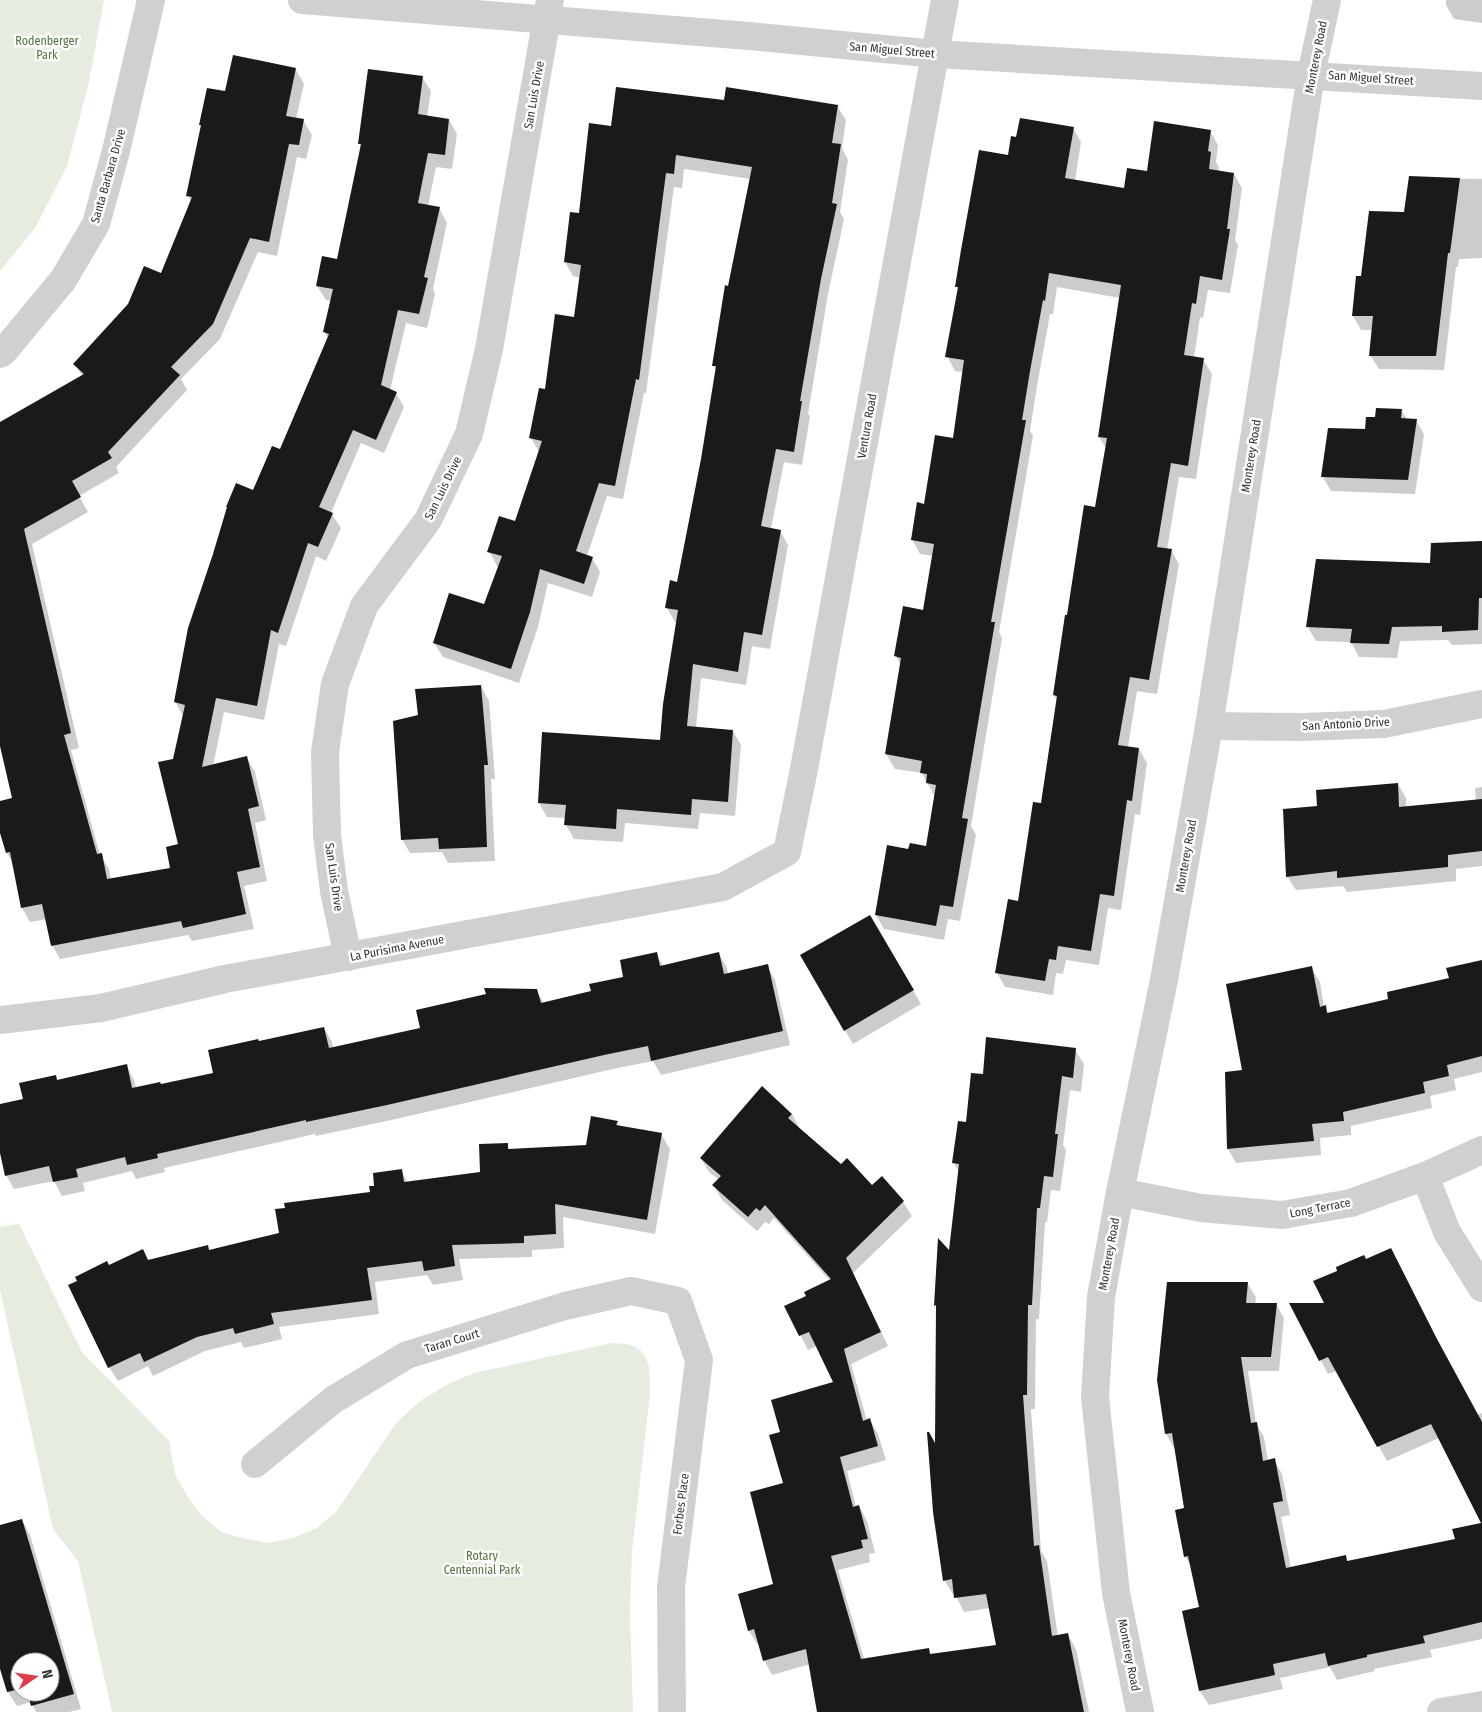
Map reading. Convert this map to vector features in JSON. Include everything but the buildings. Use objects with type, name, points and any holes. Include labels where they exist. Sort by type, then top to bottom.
[{"type":"street","name":"Santa Barbara Drive","points":[[0,354],[63,280],[96,224],[116,151],[151,0]]},
{"type":"street","name":"San Miguel Street","points":[[302,0],[549,10],[749,36],[936,54],[1482,86]]},
{"type":"street","name":"Ventura Road","points":[[787,852],[806,759],[945,0]]},
{"type":"street","name":"Monterey Road","points":[[1140,1712],[1116,1593],[1095,1397],[1101,1297],[1120,1192],[1164,980],[1209,726],[1311,75],[1327,0]]},
{"type":"street","name":"San Luis Drive","points":[[348,957],[334,891],[327,834],[325,752],[335,684],[364,606],[428,520],[469,434],[489,349],[549,10]]},
{"type":"street","name":"San Antonio Drive","points":[[1209,726],[1303,727],[1384,724],[1482,704]]},
{"type":"street","name":"La Purisima Avenue","points":[[0,1020],[100,1008],[225,979],[723,887],[787,852]]},
{"type":"street","name":"Long Terrace","points":[[1120,1192],[1201,1208],[1282,1215],[1350,1203],[1425,1176],[1482,1150]]},
{"type":"street","points":[[1425,1176],[1448,1232],[1482,1288]]},
{"type":"street","name":"Taran Court","points":[[255,1464],[333,1400],[406,1355],[565,1306],[631,1291],[678,1301]]},
{"type":"street","name":"Forbes Place","points":[[672,1712],[671,1586],[699,1360],[678,1301]]},
{"type":"street","points":[[1441,1712],[1482,1704]]},
{"type":"green space","name":"Rodenberger Park","points":[[0,0],[104,0],[89,82],[67,166],[35,228],[0,271]]},
{"type":"green space","name":"Rotary Centennial Park","points":[[19,1224],[82,1352],[169,1441],[175,1474],[200,1514],[221,1532],[242,1538],[268,1543],[293,1538],[317,1528],[336,1512],[396,1423],[420,1401],[448,1384],[474,1373],[612,1343],[629,1344],[638,1348],[643,1353],[648,1365],[650,1393],[632,1551],[630,1612],[633,1712],[112,1712],[78,1561],[53,1529],[0,1290],[0,1227]]}]
